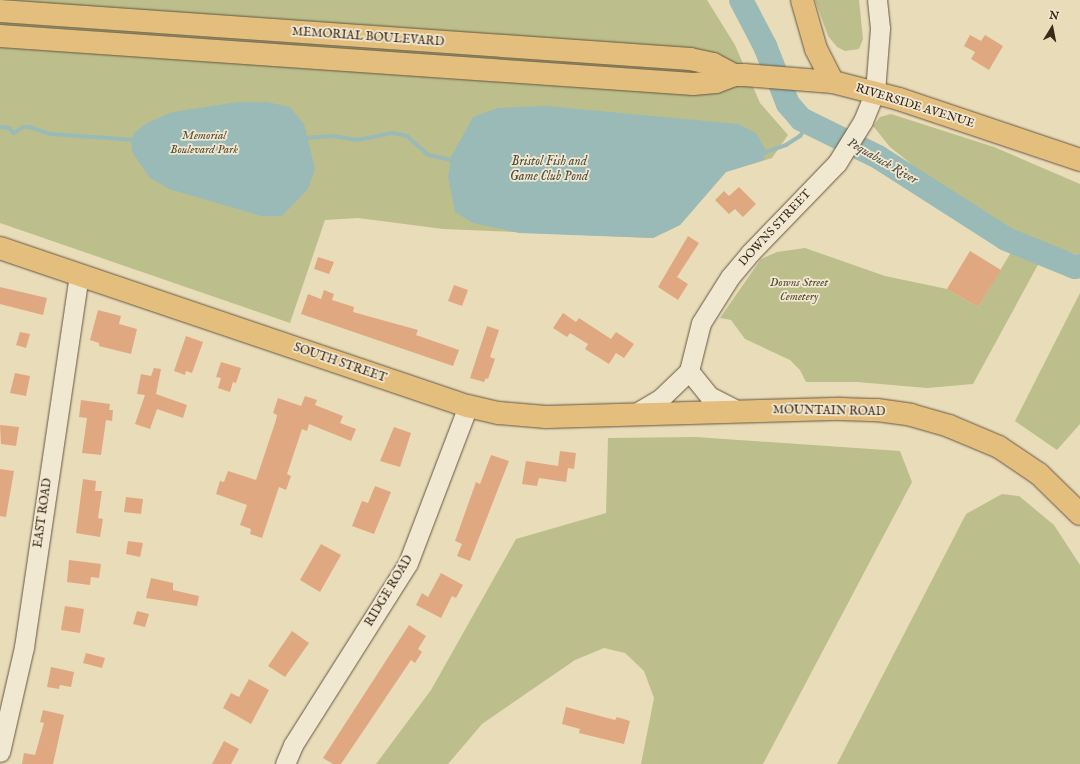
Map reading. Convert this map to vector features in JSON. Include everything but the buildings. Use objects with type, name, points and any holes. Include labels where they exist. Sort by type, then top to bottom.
[{"type":"main road","points":[[802,0],[816,49],[833,82]]},
{"type":"main road","name":"MEMORIAL BOULEVARD","points":[[0,11],[690,59],[714,64],[739,75],[833,82]]},
{"type":"main road","name":"MEMORIAL BOULEVARD","points":[[0,36],[694,84],[716,82],[739,75]]},
{"type":"main road","name":"RIVERSIDE AVENUE","points":[[833,82],[875,92],[1080,160]]},
{"type":"main road","name":"SOUTH STREET","points":[[0,248],[468,406],[499,413],[546,417],[691,413]]},
{"type":"main road","name":"MOUNTAIN ROAD","points":[[691,413],[739,411],[877,410],[911,415],[949,426],[999,448],[1039,474],[1080,514]]},
{"type":"street","name":"DOWNS STREET","points":[[689,371],[701,323],[730,277],[750,253],[837,163],[862,122],[875,92],[880,28],[877,0]]},
{"type":"street","name":"EAST ROAD","points":[[0,752],[24,647],[79,274]]},
{"type":"street","points":[[633,415],[660,399],[689,371],[709,396],[739,411]]},
{"type":"street","name":"RIDGE ROAD","points":[[285,764],[293,745],[408,563],[468,406]]},
{"type":"green space","name":"Memorial Boulevard Park","points":[[0,0],[707,0],[735,45],[760,103],[788,135],[772,158],[726,172],[680,225],[653,238],[443,229],[358,218],[325,220],[290,323],[0,223]]},
{"type":"green space","points":[[815,0],[859,0],[863,39],[859,49],[845,51],[837,47],[828,36]]},
{"type":"green space","points":[[891,114],[994,147],[1080,184],[1080,255],[1035,244],[1009,233],[915,167],[890,147],[873,126],[880,117]]},
{"type":"green space","name":"Downs Street Cemetery","points":[[805,248],[885,276],[947,289],[978,307],[1013,249],[1040,261],[973,384],[927,388],[857,382],[806,382],[800,370],[790,360],[745,339],[731,320],[720,318],[761,259],[777,252]]},
{"type":"green space","points":[[1080,293],[1080,424],[1057,450],[1015,421]]},
{"type":"green space","points":[[696,437],[900,451],[912,482],[763,764],[641,764],[654,698],[644,671],[625,653],[604,648],[575,660],[482,724],[448,764],[376,764],[431,690],[516,539],[606,513],[608,438]]},
{"type":"green space","points":[[1002,494],[1019,496],[1054,525],[1080,565],[1080,764],[837,764],[966,514]]},
{"type":"water","points":[[238,102],[267,102],[290,107],[304,124],[315,169],[308,189],[282,216],[261,216],[169,189],[150,178],[132,152],[131,140],[135,132],[147,123],[172,112]]},
{"type":"water","name":"Bristol Fish and Game Club Pond","points":[[546,106],[738,124],[756,133],[765,149],[764,160],[726,172],[680,225],[653,238],[519,233],[473,223],[455,212],[448,177],[451,157],[473,117],[498,108]]},
{"type":"waterway","name":"Pequabuck River","points":[[741,0],[765,46],[788,104],[801,119],[878,157],[1006,239],[1075,267],[1080,266]]},
{"type":"waterway","points":[[761,154],[786,145],[800,136],[809,123]]},
{"type":"waterway","points":[[0,127],[9,128],[14,133],[23,127],[29,127],[51,134],[135,140]]},
{"type":"waterway","points":[[304,138],[334,136],[357,140],[392,133],[407,136],[428,155],[456,161]]}]
